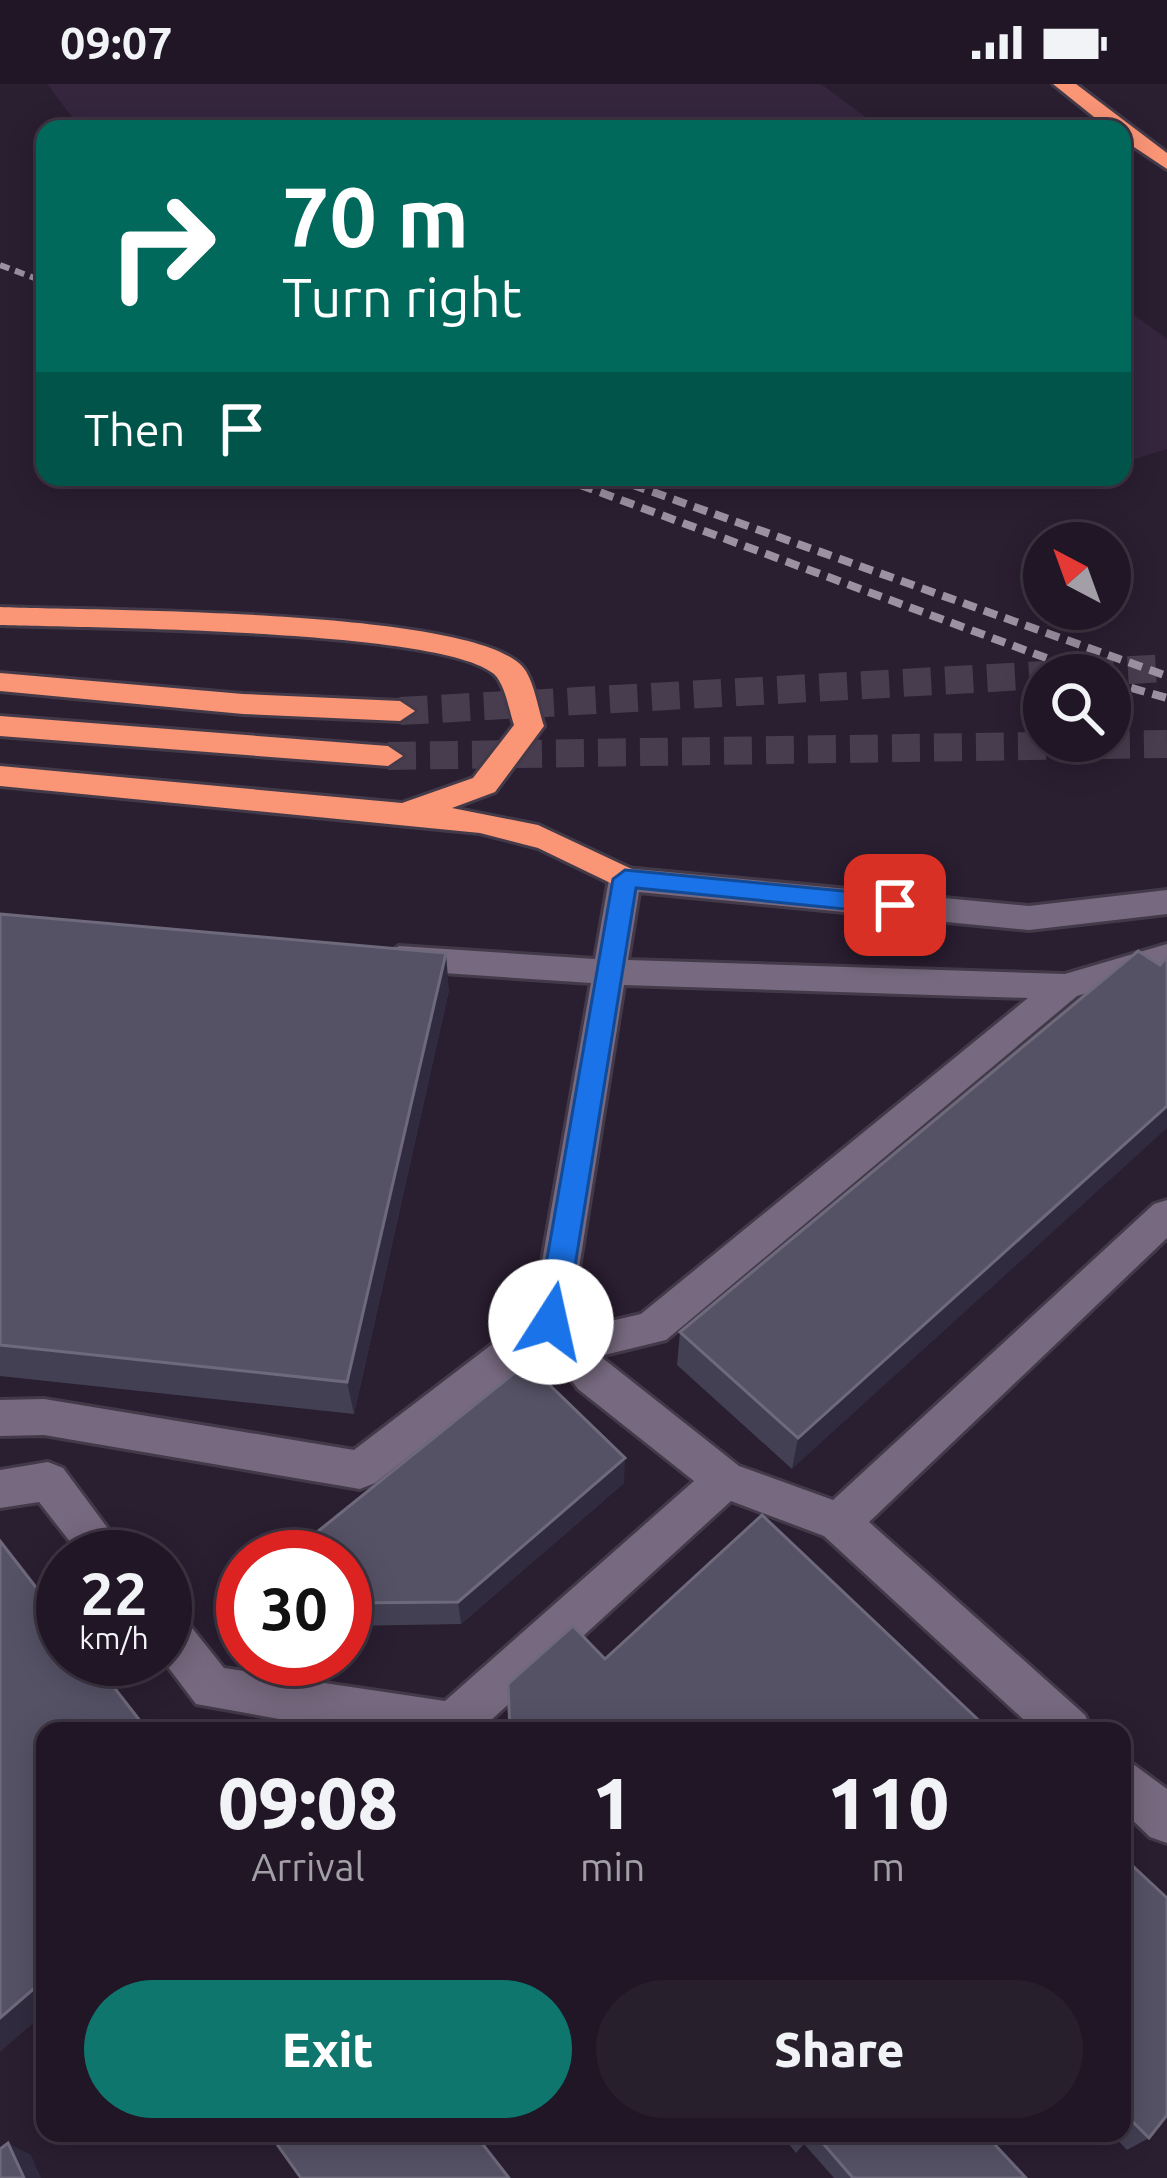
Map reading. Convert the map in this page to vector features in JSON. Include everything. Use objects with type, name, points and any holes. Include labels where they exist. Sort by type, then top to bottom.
[{"type":"highway","points":[[1063,84],[1110,120]]},
{"type":"highway","points":[[1131,136],[1167,163]]},
{"type":"highway","points":[[0,616],[331,630],[474,650],[511,672],[529,726],[484,785],[404,814]]},
{"type":"highway","points":[[0,682],[242,704],[400,710]]},
{"type":"highway","points":[[0,726],[388,756]]},
{"type":"highway","points":[[0,776],[496,822],[548,836],[625,879]]},
{"type":"street","points":[[0,1418],[44,1417],[360,1470],[551,1322],[625,879],[1029,918],[1167,902]]},
{"type":"street","points":[[375,956],[609,971],[1065,987],[1167,956]]},
{"type":"street","points":[[551,1322],[602,1340],[652,1328],[1065,987]]},
{"type":"street","points":[[839,1522],[1167,1215]]},
{"type":"street","points":[[551,1322],[592,1377],[725,1480],[839,1522],[1059,1722]]},
{"type":"street","points":[[455,1722],[725,1480]]},
{"type":"street","points":[[0,1489],[48,1481],[87,1530]]},
{"type":"street","points":[[192,1662],[212,1688],[433,1722]]},
{"type":"street","points":[[1131,1788],[1167,1820]]},
{"type":"shaded area","points":[[47,84],[821,84],[870,120],[74,120]]},
{"type":"shaded area","points":[[1131,313],[1167,339],[1167,449],[1131,460]]},
{"type":"building","points":[[0,914],[446,953],[347,1382],[0,1345]]},
{"type":"building","points":[[1138,951],[1160,965],[1167,957],[1167,1106],[798,1438],[680,1332]]},
{"type":"building","points":[[527,1363],[625,1458],[458,1602],[372,1603],[372,1530],[320,1530]]},
{"type":"building","points":[[762,1515],[980,1722],[510,1722],[508,1684],[573,1626],[605,1659]]},
{"type":"building","points":[[0,1541],[36,1587],[36,1686],[113,1686],[141,1722],[36,1722],[36,1987],[0,2018]]},
{"type":"building","points":[[1131,1864],[1167,1898],[1167,2115],[1149,2138],[1131,2120]]},
{"type":"building","points":[[275,2142],[481,2142],[509,2178],[301,2178]]},
{"type":"building","points":[[822,2142],[992,2142],[1026,2178],[853,2178]]},
{"type":"building","points":[[8,2143],[24,2178],[0,2178],[0,2149]]},
{"type":"tunnel","points":[[400,711],[1167,668]]},
{"type":"tunnel","points":[[388,756],[1167,744]]},
{"type":"railway","points":[[0,265],[36,279]]},
{"type":"railway","points":[[583,486],[1035,654]]},
{"type":"railway","points":[[636,486],[1167,676]]},
{"type":"railway","points":[[1131,688],[1167,698]]},
{"type":"route","points":[[551,1322],[625,879],[895,905]]}]
